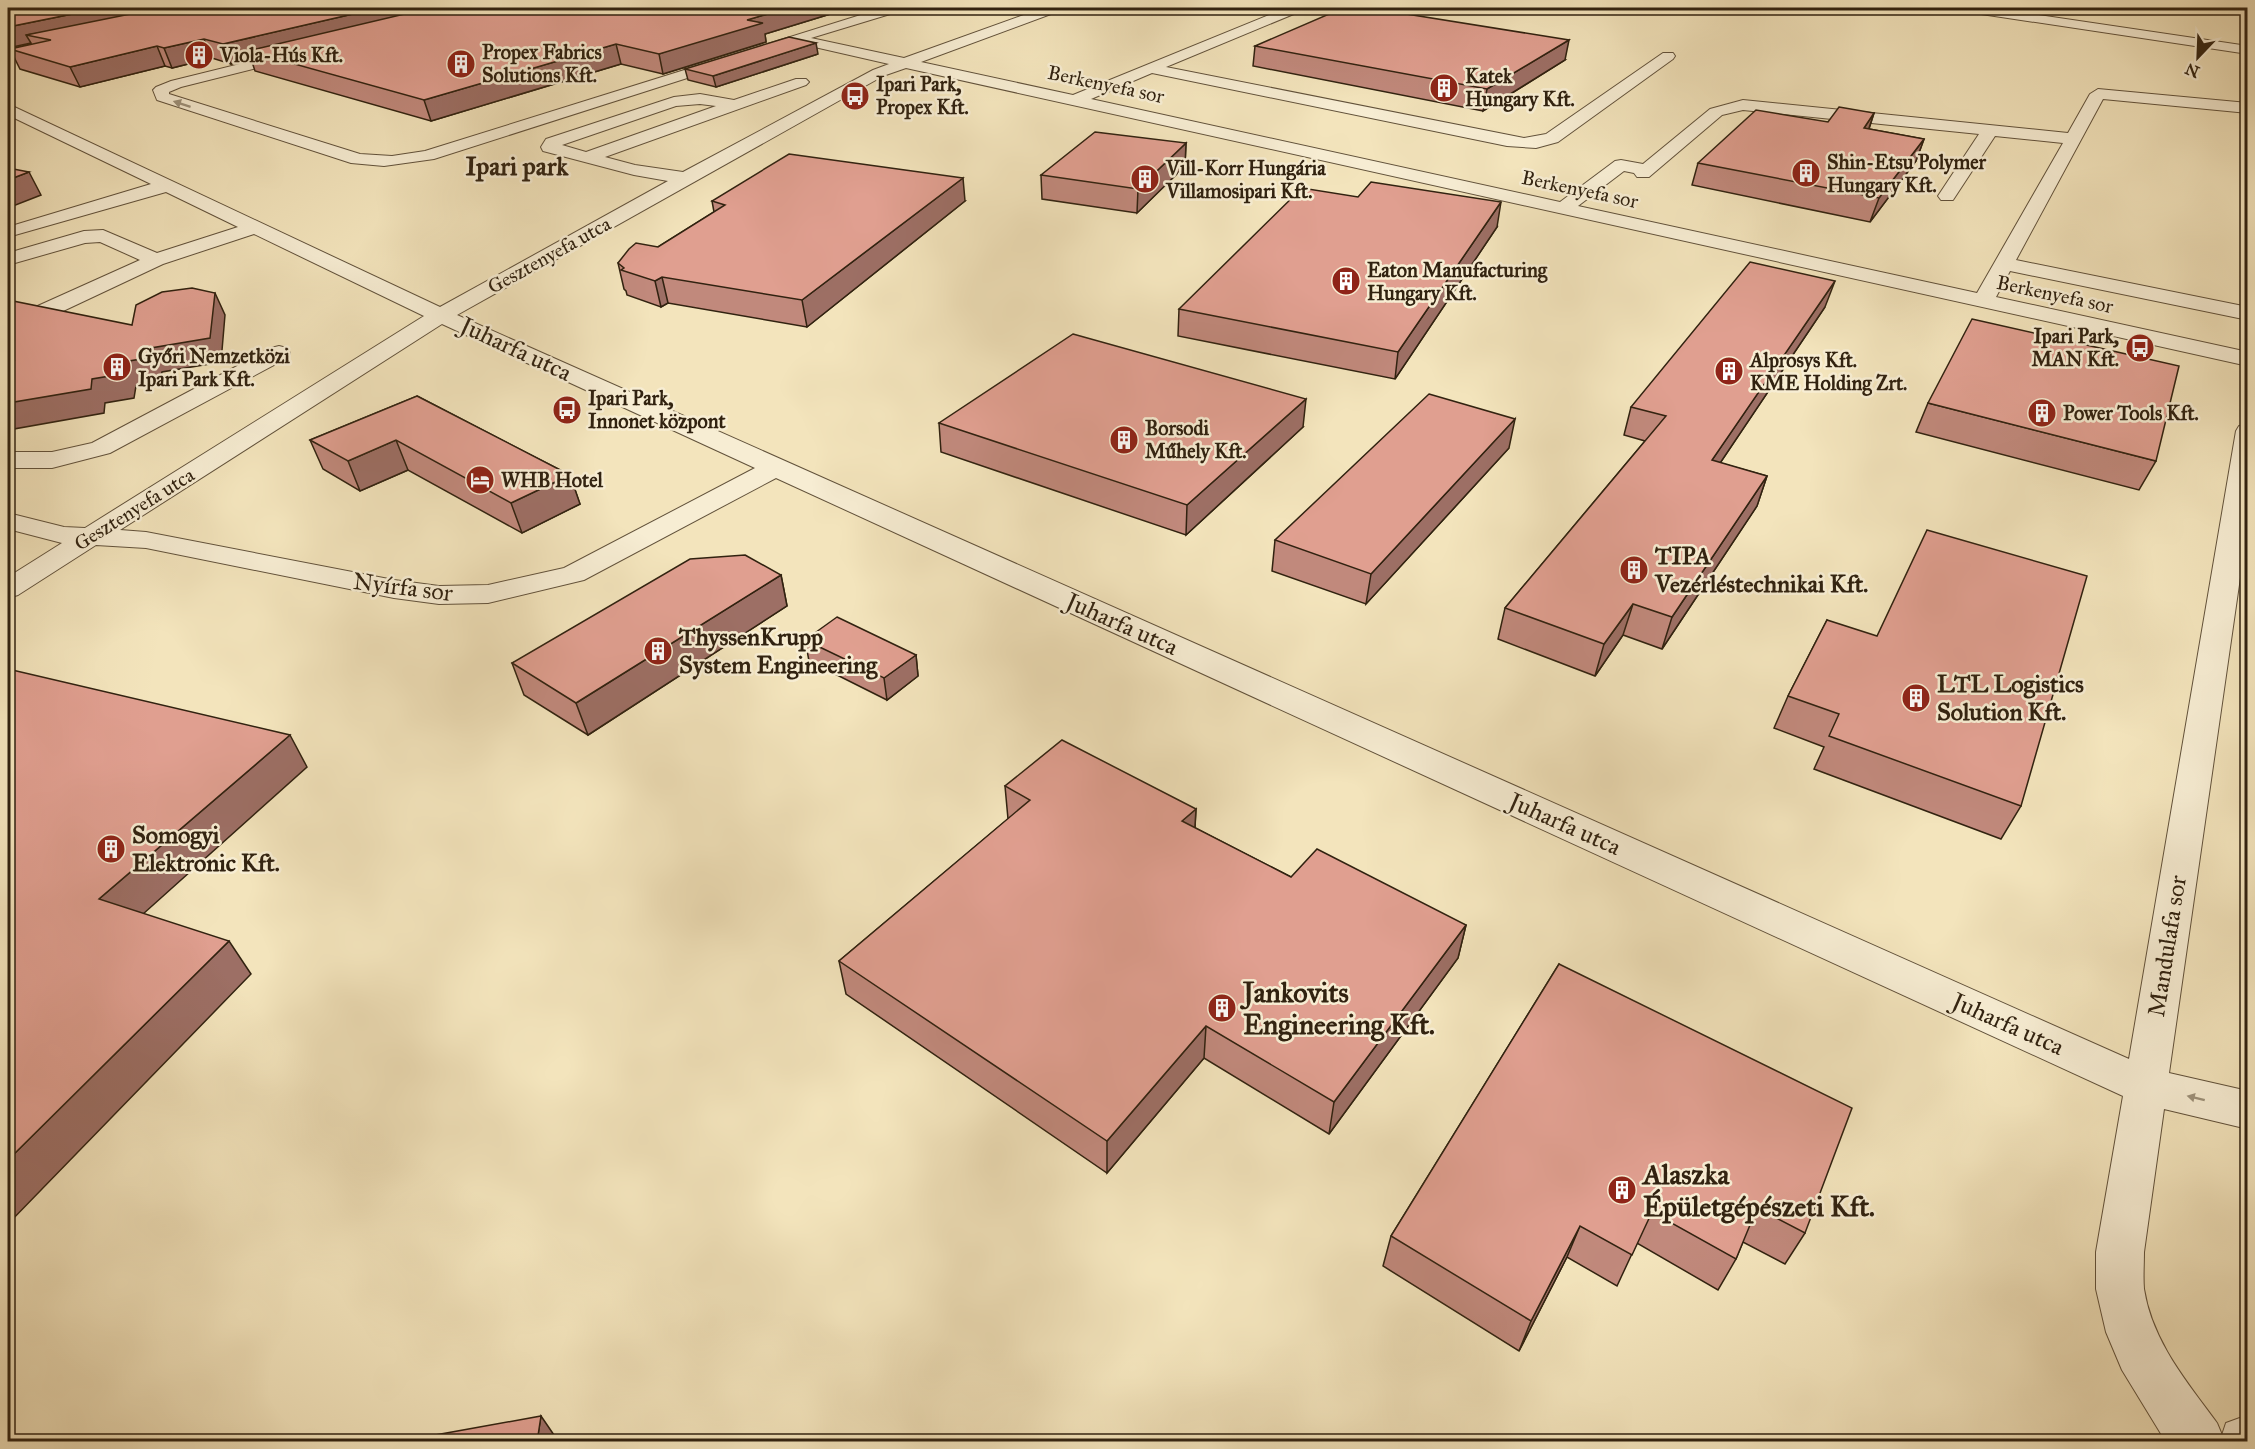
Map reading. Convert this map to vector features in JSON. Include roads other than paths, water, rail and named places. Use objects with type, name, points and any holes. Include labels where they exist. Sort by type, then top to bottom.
[{"type":"street","points":[[312,50],[176,84],[161,90],[162,97],[357,159],[369,162],[404,160],[428,155],[895,8]]},
{"type":"street","name":"Gesztenyefa utca","points":[[8,589],[441,315],[686,178],[841,92],[904,63],[1054,8]]},
{"type":"street","points":[[1076,100],[1296,8]]},
{"type":"street","points":[[1968,8],[2243,49],[2247,37]]},
{"type":"street","points":[[8,54],[76,39]]},
{"type":"street","name":"Berkenyefa sor","points":[[796,39],[2247,359]]},
{"type":"street","points":[[1152,69],[1496,139],[1528,143],[1552,138],[1668,56]]},
{"type":"street","points":[[588,157],[801,82]]},
{"type":"street","points":[[1983,301],[2006,264],[2098,94],[2247,108]]},
{"type":"street","points":[[686,178],[634,170],[549,147],[552,143],[674,102],[700,99],[735,105]]},
{"type":"street","points":[[1564,208],[1621,165],[1645,171],[1716,112],[1733,106],[1754,105],[2074,139]]},
{"type":"street","name":"Juharfa utca","points":[[8,109],[253,228],[441,315],[2145,1086],[2247,1110]]},
{"type":"street","points":[[1947,196],[1990,130]]},
{"type":"street","points":[[10,231],[165,186]]},
{"type":"street","points":[[90,324],[39,314],[156,260],[253,228]]},
{"type":"street","points":[[8,259],[84,237],[103,236],[156,260]]},
{"type":"street","points":[[2006,264],[2247,314]]},
{"type":"street","points":[[8,460],[52,460],[101,448],[279,353]]},
{"type":"street","name":"Mandulafa sor","points":[[2198,1442],[2147,1369],[2128,1324],[2120,1287],[2120,1252],[2247,431]]},
{"type":"street","name":"Nyírfa sor","points":[[8,520],[64,535],[146,540],[393,589],[439,595],[488,594],[574,574],[614,555],[777,467]]},
{"type":"place","name":"Viola-Hús Kft.","points":[[199,55]]},
{"type":"place","name":"Propex Fabrics Solutions Kft.","points":[[461,64]]},
{"type":"place","name":"Katek Hungary Kft.","points":[[1444,88]]},
{"type":"place","name":"Ipari Park, Propex Kft.","points":[[855,96]]},
{"type":"place","name":"Shin-Etsu Polymer Hungary Kft.","points":[[1806,173]]},
{"type":"place","name":"Vill-Korr Hungária Villamosipari Kft.","points":[[1145,179]]},
{"type":"place","name":"Eaton Manufacturing Hungary Kft.","points":[[1346,281]]},
{"type":"place","name":"Ipari Park, MAN Kft.","points":[[2140,348]]},
{"type":"place","name":"Győri Nemzetközi Ipari Park Kft.","points":[[117,367]]},
{"type":"place","name":"Alprosys Kft. KME Holding Zrt.","points":[[1729,371]]},
{"type":"place","name":"Ipari Park, Innonet központ","points":[[567,410]]},
{"type":"place","name":"Power Tools Kft.","points":[[2042,413]]},
{"type":"place","name":"Borsodi Műhely Kft.","points":[[1124,440]]},
{"type":"place","name":"WHB Hotel","points":[[480,480]]},
{"type":"place","name":"TIPA Vezérléstechnikai Kft.","points":[[1634,570]]},
{"type":"place","name":"ThyssenKrupp System Engineering","points":[[658,651]]},
{"type":"place","name":"LTL Logistics Solution Kft.","points":[[1916,698]]},
{"type":"place","name":"Somogyi Elektronic Kft.","points":[[111,849]]},
{"type":"place","name":"Jankovits Engineering Kft.","points":[[1222,1008]]},
{"type":"place","name":"Alaszka Épületgépészeti Kft.","points":[[1622,1190]]},
{"type":"district","name":"Ipari park","points":[[517,166]]}]
